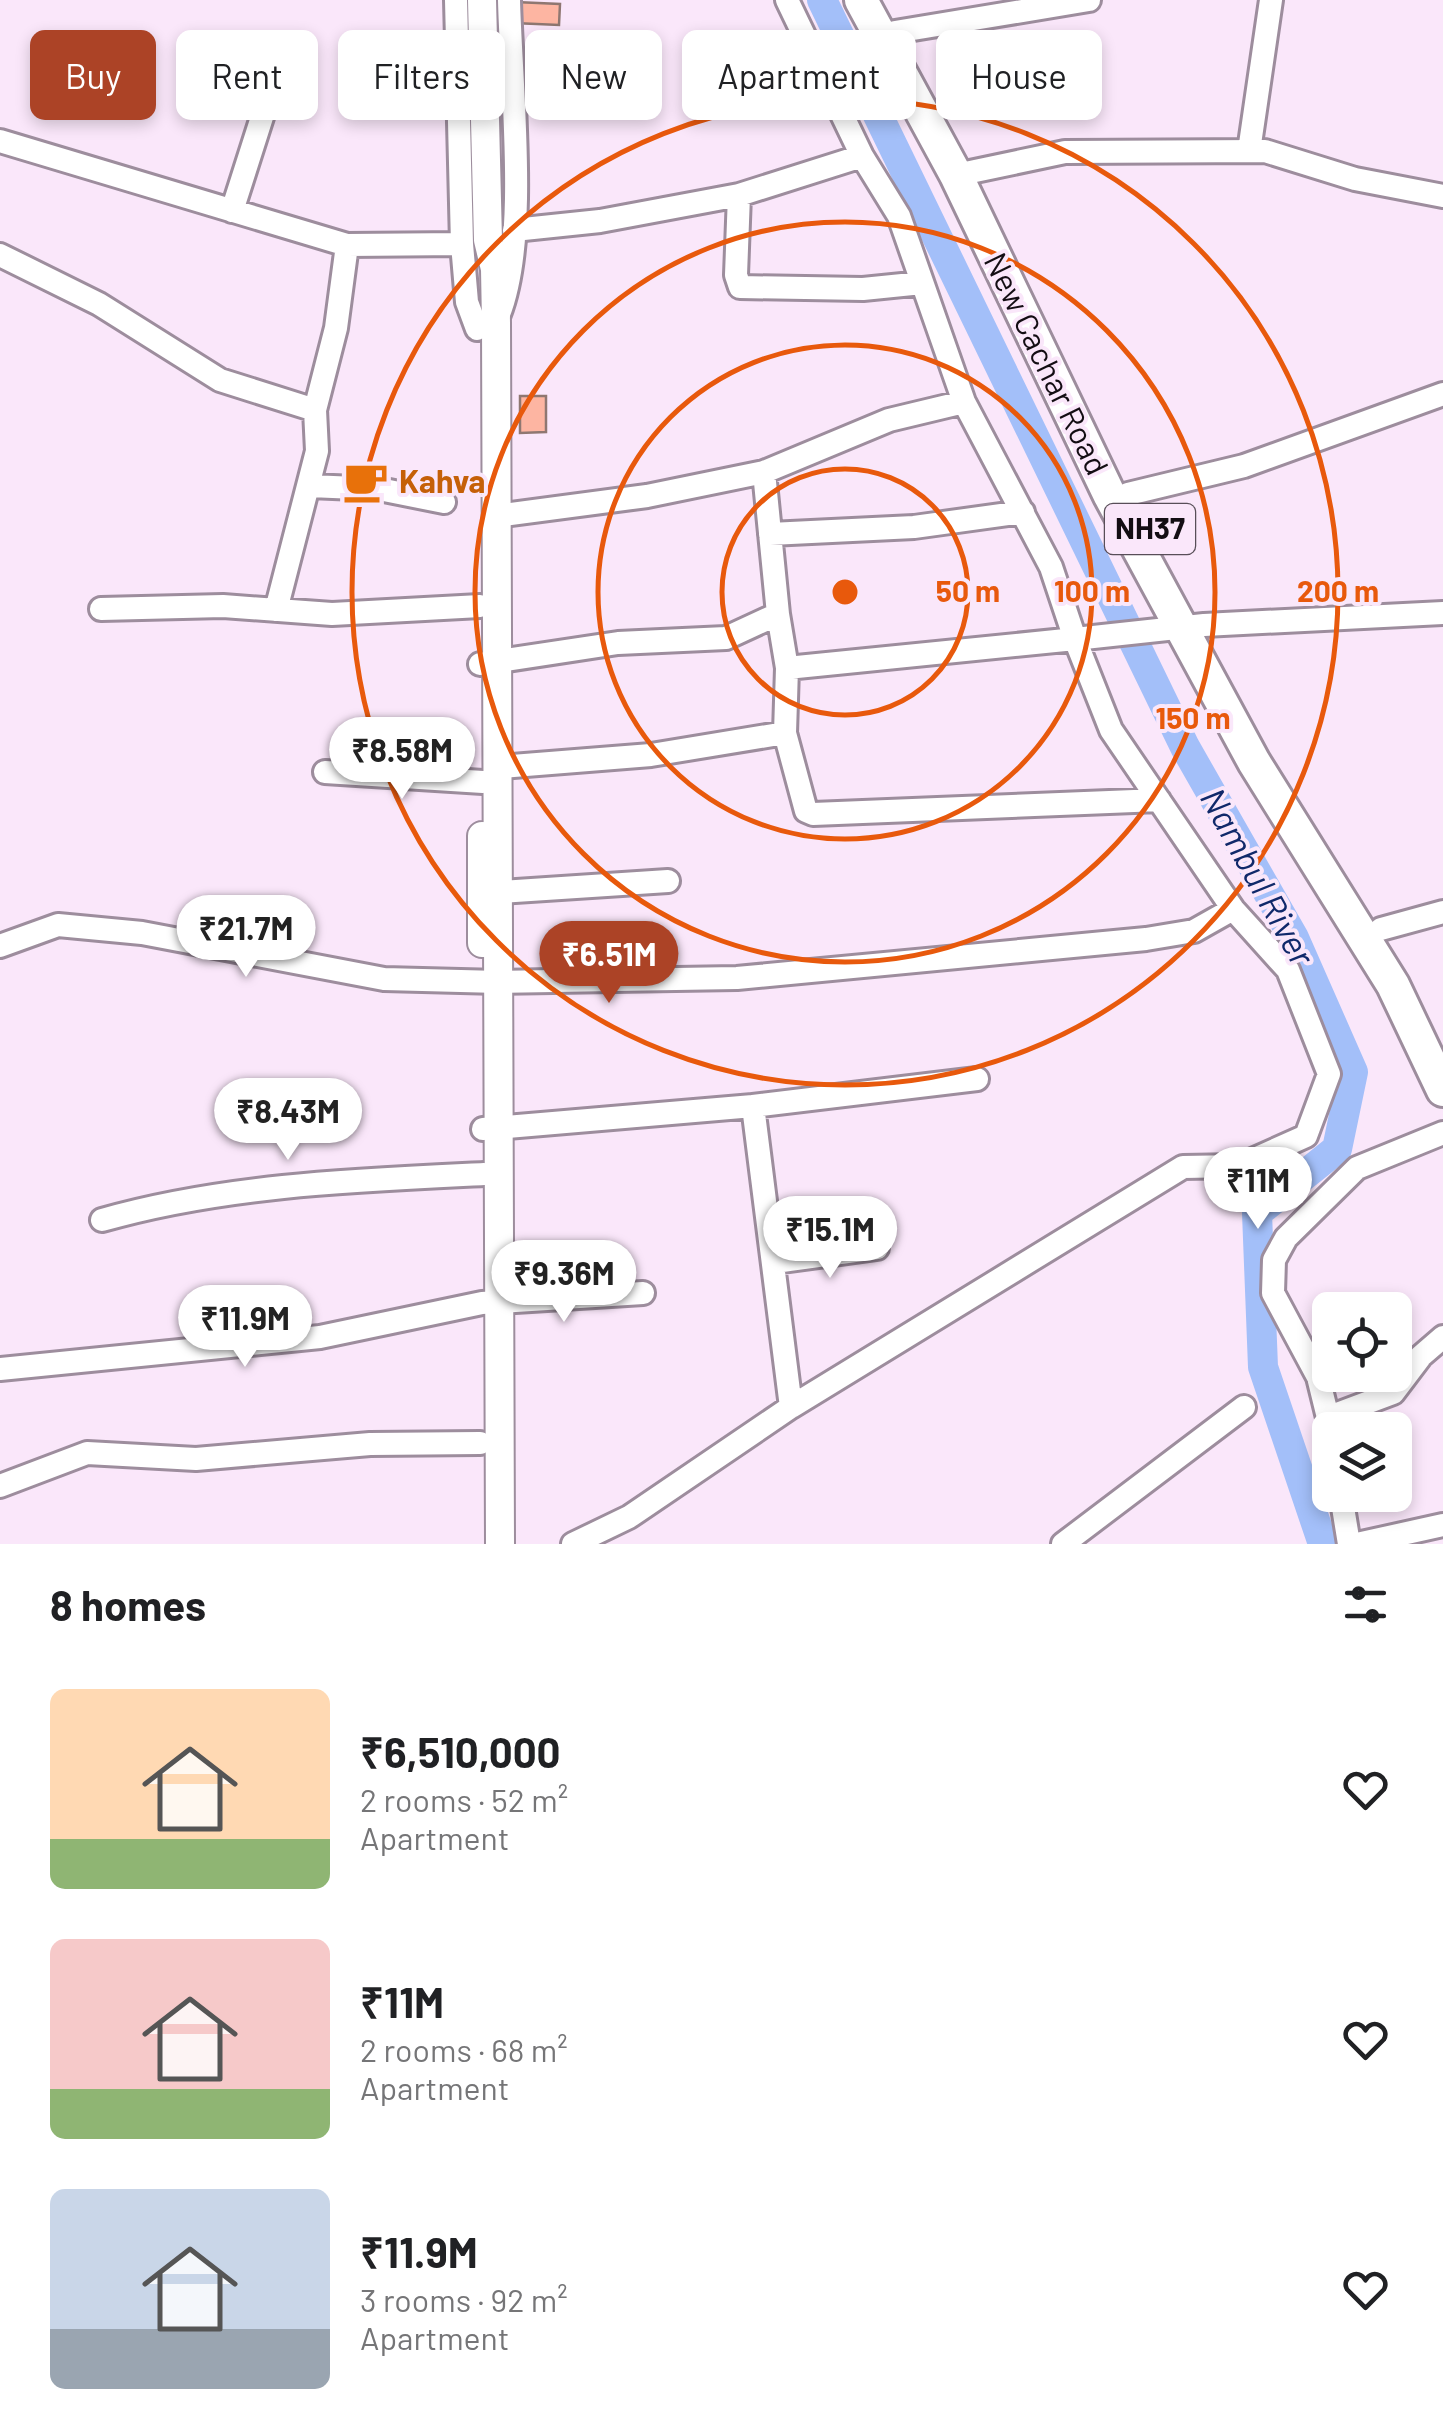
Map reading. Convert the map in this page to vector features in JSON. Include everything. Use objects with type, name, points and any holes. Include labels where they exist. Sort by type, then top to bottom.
[{"type":"highway","name":"New Cachar Road","points":[[862,0],[964,173],[1061,402],[1190,626],[1381,929],[1443,1046]]},
{"type":"highway","name":"New Cachar Road","points":[[879,0],[894,30]]},
{"type":"highway","name":"New Cachar Road","points":[[916,75],[1128,494],[1254,762],[1393,985],[1443,1090]]},
{"type":"main road","points":[[482,0],[475,242],[478,272],[487,294],[480,606],[489,662]]},
{"type":"main road","points":[[481,1544],[480,1443],[490,1302],[489,662],[496,516],[487,326]]},
{"type":"main road","points":[[491,1129],[484,1174],[500,1544]]},
{"type":"street","points":[[456,0],[475,242],[466,302],[487,326],[509,288],[514,230],[509,0]]},
{"type":"street","points":[[573,1544],[629,1517],[791,1407],[1183,1167],[1239,1166],[1306,1136],[1328,1074],[1288,970],[1233,910],[1110,730],[1051,567],[964,402],[899,216],[862,156],[787,0]]},
{"type":"street","points":[[907,30],[1089,0]]},
{"type":"street","points":[[1249,151],[1271,0]]},
{"type":"street","points":[[232,211],[262,120]]},
{"type":"street","points":[[0,141],[347,245],[475,242]]},
{"type":"street","points":[[964,173],[1065,152],[1266,151],[1355,180],[1443,196]]},
{"type":"street","points":[[514,230],[600,221],[739,196],[862,156]]},
{"type":"street","points":[[739,196],[736,275],[740,287],[864,289],[922,283]]},
{"type":"street","points":[[276,610],[317,451],[315,410],[336,328],[347,245]]},
{"type":"street","points":[[0,255],[99,304],[220,380],[315,410]]},
{"type":"street","points":[[1128,494],[1244,466],[1443,394]]},
{"type":"street","points":[[496,516],[647,496],[764,472],[889,420],[964,402]]},
{"type":"street","points":[[764,472],[787,668],[786,733],[806,812],[1159,800]]},
{"type":"street","points":[[310,486],[379,488],[444,502]]},
{"type":"street","points":[[770,534],[914,527],[1023,512]]},
{"type":"street","points":[[101,609],[223,606],[332,614],[480,606]]},
{"type":"street","points":[[489,662],[618,643],[726,638],[778,614]]},
{"type":"street","points":[[787,668],[1190,626],[1443,614]]},
{"type":"street","points":[[326,772],[491,775],[786,733]]},
{"type":"street","points":[[490,892],[668,881]]},
{"type":"street","points":[[0,946],[58,925],[142,933],[384,979],[491,982],[737,978],[1146,939],[1194,930],[1233,910]]},
{"type":"street","points":[[1381,929],[1443,912]]},
{"type":"street","points":[[491,1129],[754,1106],[977,1079]]},
{"type":"street","points":[[754,1106],[791,1407]]},
{"type":"street","points":[[1327,1412],[1318,1377],[1272,1293],[1278,1248],[1357,1168],[1443,1133]]},
{"type":"street","points":[[102,1220],[144,1208],[264,1192],[376,1179],[484,1174]]},
{"type":"street","points":[[775,1262],[878,1248]]},
{"type":"street","points":[[0,1369],[320,1338],[490,1302],[643,1293]]},
{"type":"street","points":[[1356,1412],[1394,1394],[1421,1356],[1443,1337]]},
{"type":"street","points":[[1063,1544],[1244,1407]]},
{"type":"street","points":[[0,1486],[86,1453],[196,1459],[370,1444],[480,1443]]},
{"type":"street","points":[[1343,1512],[1348,1544]]},
{"type":"street","points":[[1357,1544],[1443,1525]]},
{"type":"building","points":[[515,2],[560,4],[559,25],[514,23]]},
{"type":"building","points":[[520,396],[546,396],[546,432],[520,433]]},
{"type":"waterway","name":"Nambul River","points":[[822,0],[1185,747],[1294,938],[1353,1072],[1337,1149],[1257,1213],[1263,1367],[1323,1544]]},
{"type":"place","name":"Kahva","points":[[366,482]]}]
